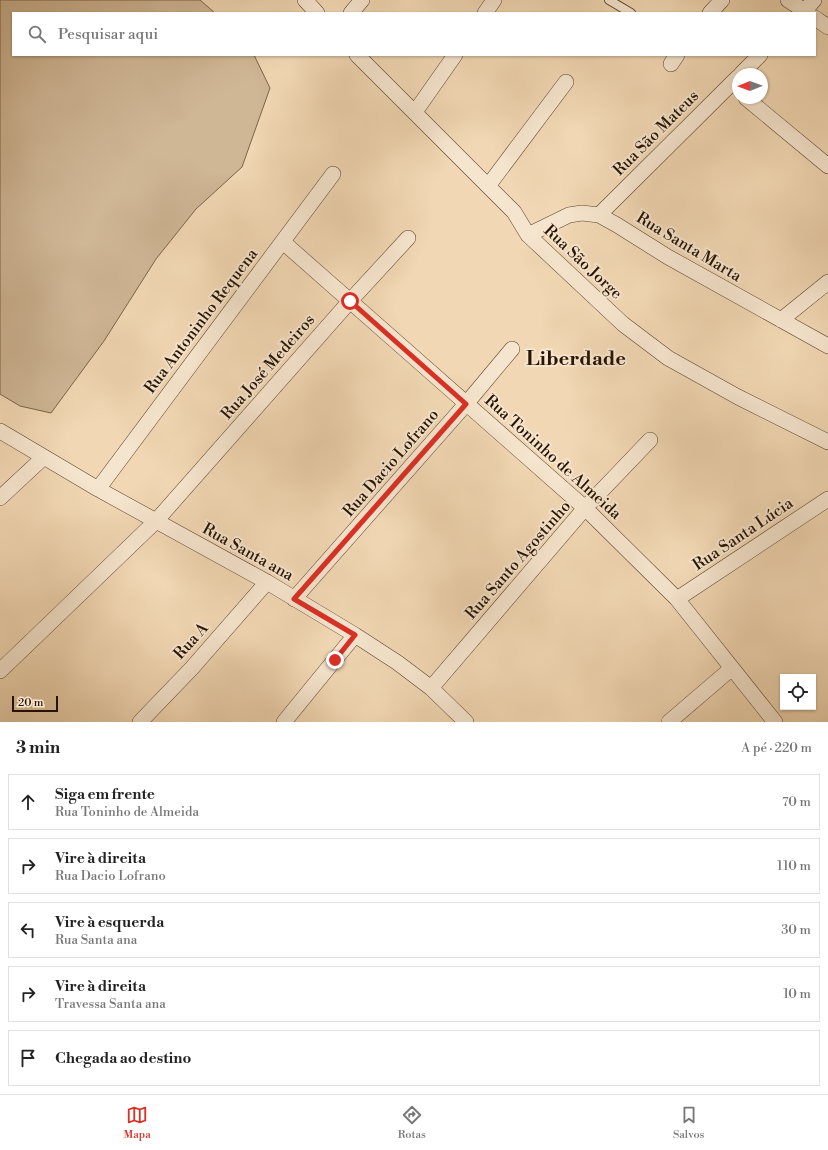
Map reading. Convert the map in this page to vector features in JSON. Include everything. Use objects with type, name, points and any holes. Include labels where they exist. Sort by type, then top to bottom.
[{"type":"street","points":[[305,0],[316,12]]},
{"type":"street","points":[[352,12],[362,0]]},
{"type":"street","points":[[486,12],[494,0]]},
{"type":"street","points":[[711,12],[722,0]]},
{"type":"street","points":[[788,0],[809,11]]},
{"type":"street","points":[[816,17],[828,27]]},
{"type":"street","name":"Rua São Jorge","points":[[358,56],[514,212],[528,235],[623,324],[668,358],[738,397],[828,442]]},
{"type":"street","points":[[415,112],[454,56]]},
{"type":"street","points":[[747,68],[759,56]]},
{"type":"street","points":[[488,186],[566,82]]},
{"type":"street","name":"Rua São Mateus","points":[[599,215],[732,87]]},
{"type":"street","points":[[753,104],[828,166]]},
{"type":"street","name":"Rua Antoninho Requena","points":[[98,489],[333,174]]},
{"type":"street","name":"Rua Santa Marta","points":[[528,235],[569,215],[582,213],[599,215],[668,257],[828,346]]},
{"type":"street","name":"Rua José Medeiros","points":[[0,671],[156,521],[350,301],[408,238]]},
{"type":"street","name":"Rua Toninho de Almeida","points":[[282,242],[585,508],[677,599],[775,722]]},
{"type":"street","points":[[781,320],[828,282]]},
{"type":"street","name":"Rua Dacio Lofrano","points":[[294,599],[466,404],[512,349]]},
{"type":"street","name":"Rua Santa ana","points":[[0,431],[98,489],[267,582],[355,635],[398,663],[431,688],[466,722]]},
{"type":"street","name":"Rua Santo Agostinho","points":[[431,688],[585,508],[650,440]]},
{"type":"street","points":[[0,498],[44,457]]},
{"type":"street","name":"Rua Santa Lúcia","points":[[677,599],[828,499]]},
{"type":"street","name":"Rua A","points":[[140,722],[192,668],[267,582]]},
{"type":"street","points":[[284,722],[355,635]]},
{"type":"street","points":[[669,722],[732,668]]},
{"type":"lane","points":[[609,0],[629,12]]},
{"type":"shaded area","points":[[0,0],[200,0],[214,12],[12,12],[12,56],[254,56],[270,88],[242,167],[196,209],[156,259],[104,341],[51,413],[20,406],[0,394]]},
{"type":"district","name":"Liberdade","points":[[576,359]]},
{"type":"route","points":[[335,660],[355,635],[294,599],[466,404],[350,301]]}]
